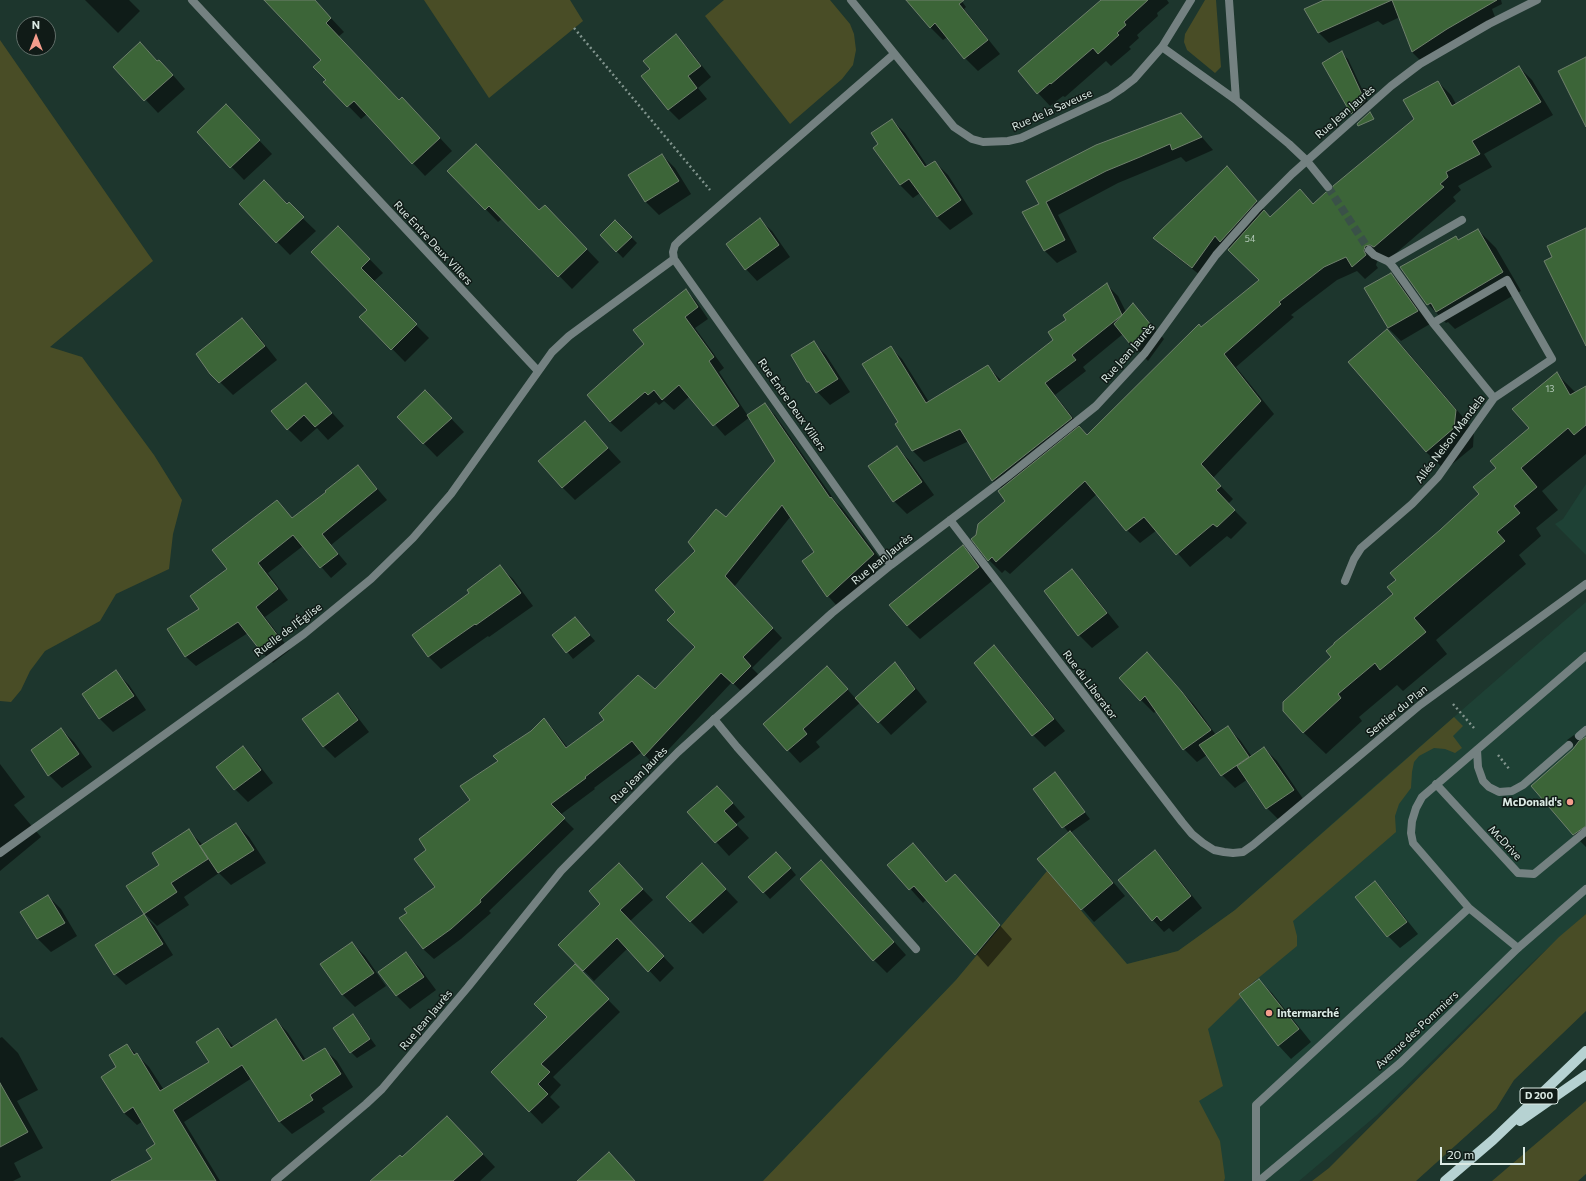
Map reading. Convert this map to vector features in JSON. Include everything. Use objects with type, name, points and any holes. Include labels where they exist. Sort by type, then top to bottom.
[{"type":"main road","name":"D 200","points":[[1445,1181],[1492,1140],[1586,1051]]},
{"type":"main road","name":"D 200","points":[[1492,1140],[1586,1075]]},
{"type":"street","name":"Rue Entre Deux Villers","points":[[192,0],[538,371]]},
{"type":"street","name":"Rue de la Saveuse","points":[[851,0],[954,127],[972,139],[983,142],[996,142],[1021,138],[1109,97],[1134,79],[1162,47],[1191,0]]},
{"type":"street","points":[[1229,0],[1236,100]]},
{"type":"street","name":"Rue Jean Jaurès","points":[[276,1181],[382,1089],[468,987],[561,871],[678,752],[819,624],[891,565],[1007,477],[1096,406],[1145,353],[1220,251],[1256,210],[1307,161],[1392,86],[1420,64],[1489,24],[1537,0]]},
{"type":"street","points":[[1162,47],[1236,100],[1290,144],[1307,161],[1328,187]]},
{"type":"street","points":[[538,371],[552,352],[569,336],[674,259],[673,252],[675,245],[894,54]]},
{"type":"street","points":[[1389,262],[1462,220]]},
{"type":"street","name":"Allée Nelson Mandela","points":[[1369,250],[1374,255],[1389,262],[1433,323],[1494,398]]},
{"type":"street","name":"Rue Entre Deux Villers","points":[[674,259],[891,565]]},
{"type":"street","name":"Allée Nelson Mandela","points":[[1345,580],[1354,559],[1361,548],[1412,504],[1438,477],[1494,398],[1552,359],[1507,280],[1433,323]]},
{"type":"street","name":"Ruelle de l'Église","points":[[0,853],[304,634],[371,579],[413,538],[451,494],[538,371]]},
{"type":"street","name":"Rue du Liberator","points":[[950,520],[1182,822],[1192,834],[1204,843],[1214,850],[1224,852]]},
{"type":"street","name":"Sentier du Plan","points":[[1224,852],[1243,852],[1253,845],[1420,705],[1586,584]]},
{"type":"street","points":[[1518,948],[1468,908],[1413,843],[1411,832],[1416,808],[1422,797],[1436,784],[1586,656]]},
{"type":"street","points":[[714,718],[737,747],[916,949]]},
{"type":"street","points":[[1579,736],[1586,730]]},
{"type":"street","points":[[1477,750],[1478,767],[1483,781],[1489,787],[1499,792],[1512,791],[1523,785],[1569,745]]},
{"type":"street","name":"McDrive","points":[[1436,784],[1518,873],[1534,874],[1586,831]]},
{"type":"street","name":"Avenue des Pommiers","points":[[1257,1181],[1400,1063],[1518,948],[1586,889]]},
{"type":"street","points":[[1257,1181],[1256,1105],[1468,908]]},
{"type":"path","points":[[574,28],[722,204]]},
{"type":"shaded area","points":[[424,0],[570,0],[583,21],[489,98]]},
{"type":"shaded area","points":[[724,0],[830,0],[850,24],[854,34],[856,50],[853,65],[842,79],[790,124],[705,16]]},
{"type":"shaded area","points":[[1205,0],[1216,0],[1221,67],[1215,73],[1187,50],[1184,42],[1185,34]]},
{"type":"shaded area","points":[[0,40],[153,261],[50,347],[82,357],[154,455],[182,500],[173,534],[169,569],[116,594],[100,621],[45,651],[30,671],[21,690],[11,702],[0,701]]},
{"type":"shaded area","points":[[1586,484],[1586,555],[1555,524],[1563,519]]},
{"type":"shaded area","points":[[1586,602],[1586,914],[1537,958],[1377,1115],[1299,1181],[763,1181],[956,980],[1047,871],[1127,964],[1178,951],[1235,910]]},
{"type":"shaded area","points":[[1454,717],[1463,726],[1453,736],[1462,748],[1455,753],[1445,749],[1434,748],[1419,756],[1414,762],[1411,788],[1399,804],[1395,816],[1396,832],[1293,921],[1297,936],[1297,946],[1239,994],[1241,997],[1208,1029],[1223,1086],[1199,1101],[1220,1141],[1225,1178],[1224,1181],[763,1181],[956,980],[1047,871],[1127,964],[1178,951],[1235,910]]},
{"type":"shaded area","points":[[1586,914],[1586,1011],[1514,1080],[1496,1109],[1416,1181],[1312,1181],[1329,1168],[1559,937]]},
{"type":"shaded area","points":[[1586,1101],[1586,1174],[1578,1181],[1492,1181]]},
{"type":"building","points":[[264,0],[315,0],[331,18],[326,23],[399,100],[402,97],[440,138],[412,164],[354,101],[347,107],[323,82],[326,80],[313,67],[321,60]]},
{"type":"building","points":[[906,0],[964,0],[959,4],[988,40],[964,59],[935,23],[930,28]]},
{"type":"building","points":[[1101,0],[1148,0],[1124,22],[1126,25],[1117,33],[1119,35],[1098,54],[1093,48],[1037,94],[1018,71]]},
{"type":"building","points":[[1324,0],[1392,0],[1318,33],[1304,9]]},
{"type":"building","points":[[1392,0],[1497,0],[1447,29],[1412,52]]},
{"type":"building","points":[[676,34],[701,66],[688,76],[697,88],[668,110],[641,76],[650,69],[643,61]]},
{"type":"building","points":[[140,42],[157,61],[159,60],[173,75],[144,101],[113,67]]},
{"type":"building","points":[[1342,51],[1365,101],[1351,114],[1322,63]]},
{"type":"building","points":[[1586,57],[1586,127],[1558,71]]},
{"type":"building","points":[[1519,66],[1541,102],[1472,141],[1480,154],[1446,172],[1448,177],[1440,184],[1444,187],[1374,247],[1370,245],[1365,246],[1364,251],[1366,255],[1352,267],[1346,257],[1324,267],[1279,302],[1281,304],[1224,354],[1261,401],[1201,464],[1221,486],[1216,490],[1235,510],[1217,527],[1213,524],[1176,555],[1144,517],[1126,531],[1085,481],[996,562],[992,557],[988,561],[971,539],[976,535],[978,524],[1005,501],[998,491],[1079,426],[1087,435],[1199,324],[1201,327],[1259,280],[1228,250],[1264,210],[1270,217],[1300,189],[1313,204],[1326,192],[1331,191],[1333,186],[1414,119],[1403,100],[1438,81],[1452,106]]},
{"type":"building","points":[[226,104],[260,140],[230,168],[197,132]]},
{"type":"building","points":[[1370,112],[1374,119],[1358,126],[1357,124]]},
{"type":"building","points":[[1181,113],[1202,137],[1172,150],[1170,144],[1106,171],[1046,202],[1065,240],[1044,251],[1022,212],[1039,204],[1026,181],[1096,145]]},
{"type":"building","points":[[892,119],[925,167],[935,161],[961,200],[937,217],[909,179],[900,185],[873,148],[878,144],[871,133]]},
{"type":"building","points":[[476,144],[539,210],[545,205],[587,249],[558,277],[489,206],[485,210],[447,171]]},
{"type":"building","points":[[662,154],[679,181],[645,202],[628,175]]},
{"type":"building","points":[[1227,166],[1257,201],[1220,242],[1215,236],[1192,268],[1153,238]]},
{"type":"building","points":[[264,180],[287,204],[289,202],[304,217],[276,243],[239,204]]},
{"type":"building","points":[[760,218],[779,245],[745,270],[726,244]]},
{"type":"building","points":[[615,220],[632,237],[616,252],[600,235]]},
{"type":"building","points":[[338,226],[370,259],[361,268],[417,324],[391,350],[359,317],[367,310],[311,252]]},
{"type":"building","points":[[1586,228],[1586,346],[1544,261],[1552,257],[1547,246]]},
{"type":"building","points":[[1478,229],[1503,272],[1436,312],[1431,303],[1427,305],[1400,267],[1456,236],[1458,240]]},
{"type":"building","points":[[1391,273],[1418,311],[1388,328],[1364,288]]},
{"type":"building","points":[[1107,283],[1122,315],[1072,355],[1076,360],[1045,383],[1072,418],[992,481],[960,429],[912,451],[895,424],[898,422],[862,364],[891,346],[926,403],[988,365],[999,382],[1053,340],[1048,332],[1066,320],[1063,315]]},
{"type":"building","points":[[686,289],[698,307],[685,317],[714,357],[709,361],[739,406],[713,426],[679,385],[662,400],[654,390],[648,395],[645,392],[610,422],[587,395],[644,344],[633,330]]},
{"type":"building","points":[[1133,303],[1151,325],[1134,349],[1114,324]]},
{"type":"building","points":[[242,318],[265,346],[219,383],[210,374],[196,354]]},
{"type":"building","points":[[1387,329],[1456,410],[1454,428],[1426,452],[1348,362]]},
{"type":"building","points":[[814,341],[838,379],[816,393],[809,382],[807,382],[791,355]]},
{"type":"building","points":[[1557,372],[1570,395],[1586,386],[1586,425],[1574,435],[1568,428],[1521,468],[1537,487],[1514,506],[1520,513],[1497,532],[1505,541],[1414,618],[1426,632],[1380,670],[1375,663],[1338,694],[1341,698],[1303,733],[1283,711],[1283,702],[1331,657],[1326,651],[1334,643],[1393,594],[1387,587],[1396,580],[1390,573],[1479,494],[1473,487],[1496,468],[1490,461],[1529,428],[1512,409]]},
{"type":"building","points":[[306,383],[332,413],[315,427],[304,415],[287,430],[271,411]]},
{"type":"building","points":[[425,390],[452,418],[423,444],[397,417]]},
{"type":"building","points":[[765,403],[830,498],[831,497],[874,554],[827,597],[802,561],[814,552],[782,505],[725,576],[773,628],[743,657],[751,666],[733,684],[721,673],[644,756],[632,741],[551,804],[565,818],[480,900],[481,902],[451,929],[423,949],[399,918],[407,913],[404,909],[435,887],[414,859],[426,850],[419,839],[470,800],[460,786],[498,761],[493,756],[531,731],[544,718],[566,748],[604,720],[599,713],[638,675],[655,689],[695,647],[667,620],[675,612],[655,590],[695,551],[688,542],[716,509],[726,517],[775,461],[747,415]]},
{"type":"building","points":[[585,421],[608,448],[562,488],[538,461]]},
{"type":"building","points":[[897,446],[922,482],[893,502],[868,466]]},
{"type":"building","points":[[358,465],[377,489],[322,534],[338,554],[320,568],[293,535],[258,563],[278,589],[256,607],[281,640],[263,654],[238,622],[185,657],[167,629],[199,609],[190,596],[227,569],[212,550],[277,500],[292,518]]},
{"type":"building","points":[[963,545],[979,567],[907,626],[889,605]]},
{"type":"building","points":[[500,565],[521,593],[428,657],[412,635],[469,593],[467,590]]},
{"type":"building","points":[[1072,569],[1107,613],[1078,636],[1044,591]]},
{"type":"building","points":[[575,617],[590,635],[566,653],[552,635]]},
{"type":"building","points":[[994,645],[1054,719],[1032,736],[974,663]]},
{"type":"building","points":[[1147,652],[1182,692],[1211,730],[1183,750],[1145,696],[1140,701],[1119,678]]},
{"type":"building","points":[[895,662],[915,689],[878,723],[855,698]]},
{"type":"building","points":[[827,666],[848,689],[803,729],[807,734],[787,751],[763,724]]},
{"type":"building","points":[[116,670],[134,696],[99,719],[82,694]]},
{"type":"building","points":[[338,693],[358,720],[323,747],[302,719]]},
{"type":"building","points":[[1228,726],[1249,757],[1221,776],[1199,745]]},
{"type":"building","points":[[61,728],[79,754],[48,776],[31,750]]},
{"type":"building","name":"McDonald's","points":[[1586,737],[1586,826],[1573,835],[1531,786],[1573,749],[1579,741]]},
{"type":"building","points":[[243,746],[261,770],[234,790],[216,767]]},
{"type":"building","points":[[1264,747],[1294,790],[1266,809],[1237,766]]},
{"type":"building","points":[[1055,772],[1085,812],[1062,828],[1033,789]]},
{"type":"building","points":[[717,786],[733,803],[724,811],[737,825],[715,843],[687,812]]},
{"type":"building","points":[[236,823],[254,850],[218,873],[200,846]]},
{"type":"building","points":[[189,829],[208,859],[171,883],[177,892],[144,914],[126,886],[159,865],[152,853]]},
{"type":"building","points":[[1070,831],[1113,883],[1081,910],[1037,859]]},
{"type":"building","points":[[913,843],[946,882],[955,874],[1000,925],[975,955],[914,886],[909,890],[887,865]]},
{"type":"building","points":[[1155,850],[1191,896],[1161,921],[1157,916],[1152,921],[1118,880]]},
{"type":"building","points":[[776,852],[791,868],[763,893],[748,877]]},
{"type":"building","points":[[821,860],[894,942],[873,961],[800,879]]},
{"type":"building","points":[[619,863],[643,889],[620,910],[664,956],[648,972],[617,938],[583,971],[558,945],[600,904],[589,891]]},
{"type":"building","points":[[702,863],[726,889],[690,922],[666,897]]},
{"type":"building","points":[[1375,881],[1407,922],[1387,937],[1355,897]]},
{"type":"building","points":[[48,895],[65,923],[37,939],[20,912]]},
{"type":"building","points":[[144,914],[163,944],[114,975],[95,945]]},
{"type":"building","points":[[352,942],[374,973],[342,995],[320,964]]},
{"type":"building","points":[[406,952],[424,977],[396,996],[378,972]]},
{"type":"building","points":[[575,964],[609,999],[541,1064],[550,1072],[538,1084],[548,1094],[529,1112],[491,1072],[547,1017],[534,1004]]},
{"type":"building","points":[[1259,979],[1299,1029],[1278,1046],[1239,994]]},
{"type":"building","points":[[353,1014],[370,1039],[350,1053],[333,1028]]},
{"type":"building","points":[[276,1019],[303,1061],[325,1048],[341,1074],[310,1095],[313,1100],[279,1122],[242,1065],[173,1110],[216,1181],[111,1181],[152,1159],[146,1150],[155,1144],[133,1107],[124,1113],[101,1077],[116,1067],[109,1055],[127,1044],[134,1055],[137,1053],[160,1091],[209,1062],[196,1042],[218,1028],[231,1048]]},
{"type":"building","points":[[0,1083],[28,1132],[0,1147]]},
{"type":"building","points":[[447,1116],[483,1154],[453,1181],[370,1181],[400,1155],[402,1157]]},
{"type":"building","points":[[609,1152],[635,1181],[577,1181]]},
{"type":"tunnel","points":[[1328,187],[1369,250]]},
{"type":"place","name":"McDonald's","points":[[1570,802]]},
{"type":"place","name":"Intermarché","points":[[1269,1013]]}]
